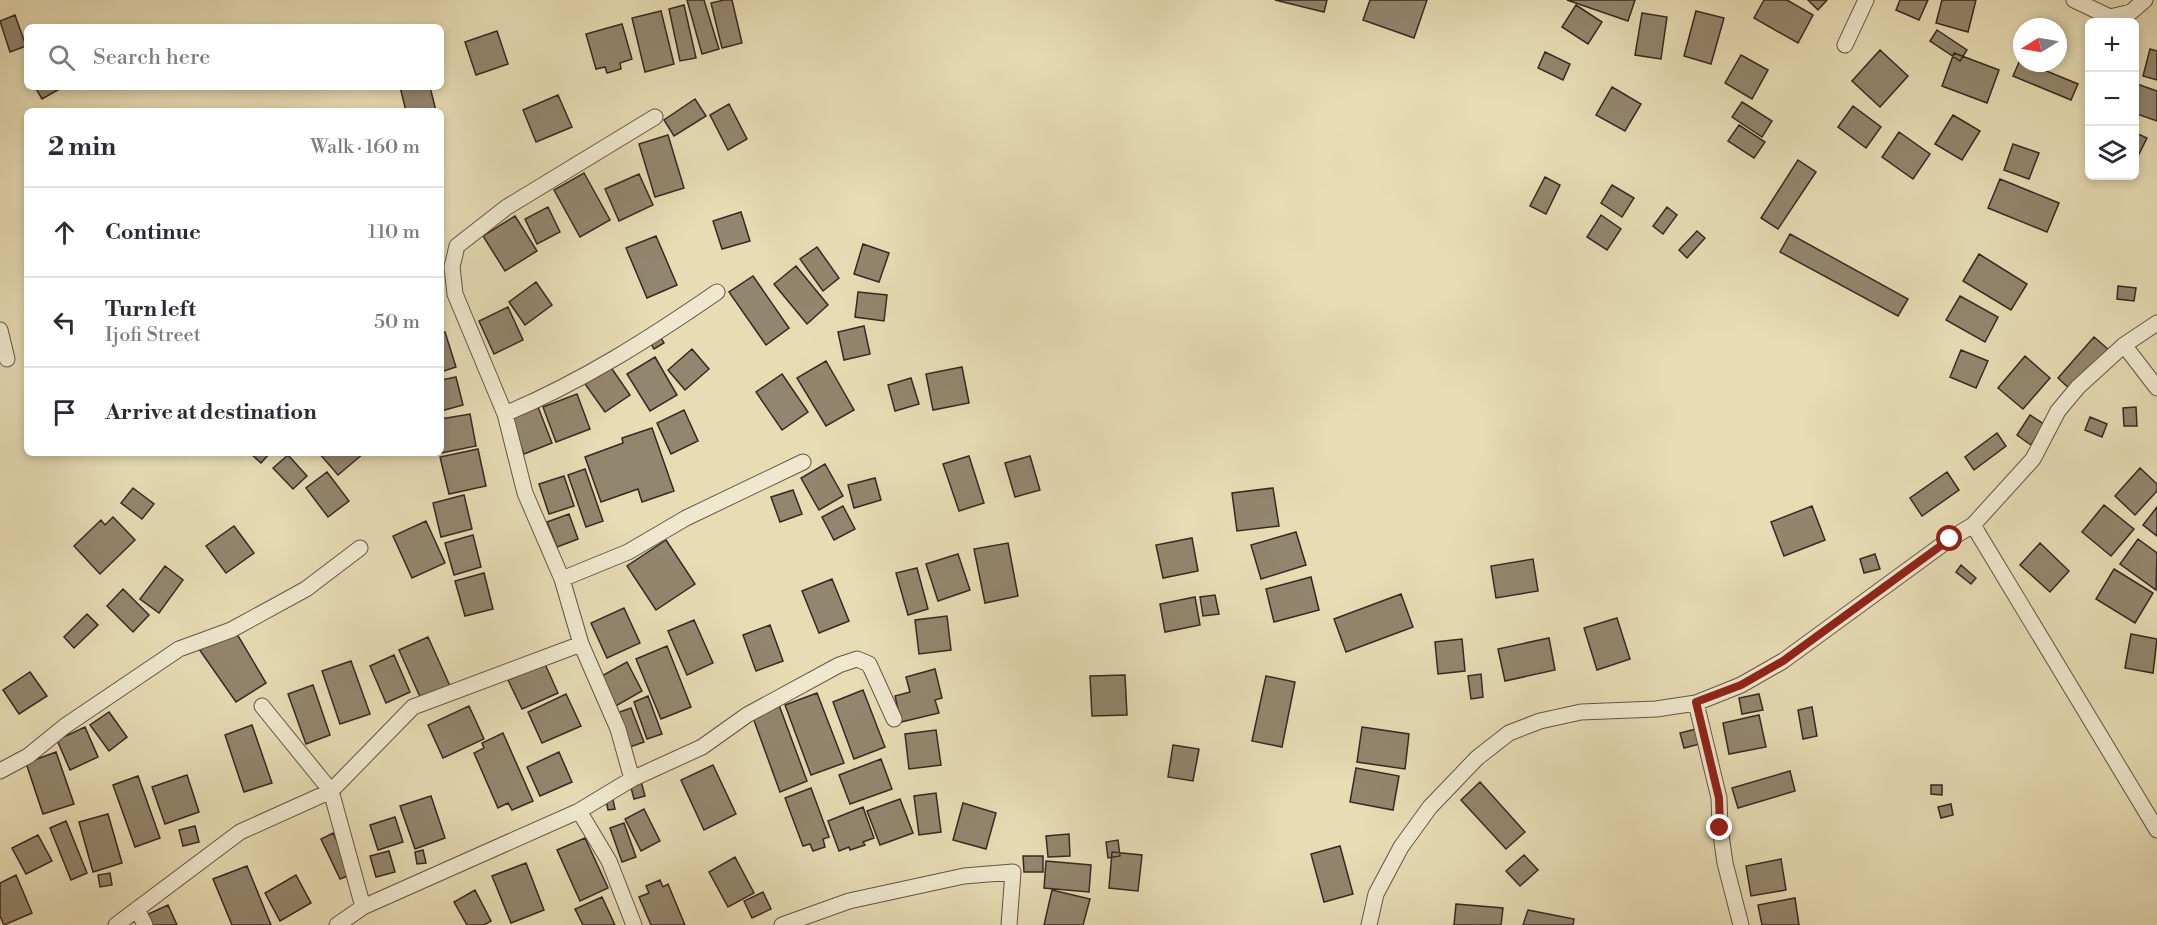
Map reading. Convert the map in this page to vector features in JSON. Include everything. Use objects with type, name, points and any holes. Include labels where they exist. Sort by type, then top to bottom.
[{"type":"street","points":[[1845,45],[1866,0]]},
{"type":"street","points":[[2074,0],[2110,17],[2131,12],[2145,0]]},
{"type":"street","points":[[632,779],[618,729],[580,644],[562,579],[525,493],[505,414],[455,294],[452,267],[457,246],[507,207],[655,117]]},
{"type":"street","points":[[505,414],[542,399],[592,373],[651,337],[717,292]]},
{"type":"street","points":[[1369,925],[1376,894],[1401,847],[1430,807],[1477,758],[1509,733],[1540,721],[1581,712],[1656,709],[1696,702],[1741,685],[1783,661],[1950,539],[1973,525],[2033,459],[2058,411],[2078,387],[2124,345],[2157,323]]},
{"type":"street","points":[[0,330],[7,359]]},
{"type":"street","points":[[2124,345],[2157,388]]},
{"type":"street","points":[[562,579],[628,552],[686,518],[803,462]]},
{"type":"street","points":[[1973,525],[2157,830]]},
{"type":"street","points":[[0,771],[28,756],[65,726],[179,649],[231,630],[306,590],[360,548]]},
{"type":"street","points":[[116,925],[240,832],[331,791],[413,707],[580,644]]},
{"type":"street","points":[[337,925],[363,907],[579,811],[632,779],[702,747],[747,715],[839,665],[857,659],[869,663],[894,719]]},
{"type":"street","points":[[1696,702],[1719,798],[1725,863],[1741,925]]},
{"type":"street","points":[[262,706],[331,791],[363,907]]},
{"type":"street","points":[[579,811],[609,861],[634,925]]},
{"type":"street","points":[[782,925],[849,901],[964,876],[1013,872],[1009,925]]},
{"type":"street","points":[[137,909],[145,925]]},
{"type":"building","points":[[687,0],[704,0],[719,49],[702,54]]},
{"type":"building","points":[[732,0],[742,43],[722,48],[711,3]]},
{"type":"building","points":[[1275,0],[1327,0],[1324,12]]},
{"type":"building","points":[[1370,0],[1427,0],[1414,38],[1363,20]]},
{"type":"building","points":[[1567,0],[1635,0],[1628,21]]},
{"type":"building","points":[[1764,0],[1787,0],[1813,15],[1798,43],[1754,18]]},
{"type":"building","points":[[1808,0],[1827,0],[1818,10]]},
{"type":"building","points":[[1900,0],[1928,0],[1919,20],[1896,10]]},
{"type":"building","points":[[1942,0],[1976,0],[1968,32],[1936,23]]},
{"type":"building","points":[[684,5],[696,58],[680,61],[669,9]]},
{"type":"building","points":[[1576,5],[1602,22],[1588,44],[1562,27]]},
{"type":"building","points":[[661,11],[674,64],[645,72],[632,18]]},
{"type":"building","points":[[1696,11],[1724,18],[1711,64],[1684,56]]},
{"type":"building","points":[[1642,13],[1667,17],[1661,59],[1635,55]]},
{"type":"building","points":[[15,15],[24,47],[10,52],[0,21]]},
{"type":"building","points":[[622,24],[632,59],[620,63],[621,69],[607,73],[605,67],[596,69],[586,34]]},
{"type":"building","points":[[1937,30],[1967,50],[1960,61],[1930,41]]},
{"type":"building","points":[[497,31],[508,64],[476,75],[465,42]]},
{"type":"building","points":[[2150,49],[2157,51],[2157,80],[2143,76]]},
{"type":"building","points":[[1880,50],[1908,76],[1880,107],[1852,81]]},
{"type":"building","points":[[1545,52],[1570,64],[1563,80],[1538,68]]},
{"type":"building","points":[[1954,53],[1999,70],[1987,103],[1942,86]]},
{"type":"building","points":[[1741,55],[1768,70],[1752,99],[1725,83]]},
{"type":"building","points":[[2015,72],[2049,72],[2078,84],[2071,100],[2013,76]]},
{"type":"building","points":[[2139,85],[2157,91],[2157,121],[2139,115]]},
{"type":"building","points":[[1612,87],[1641,104],[1625,131],[1596,115]]},
{"type":"building","points":[[37,90],[58,90],[42,99]]},
{"type":"building","points":[[401,90],[431,90],[435,108],[405,108]]},
{"type":"building","points":[[558,95],[572,127],[536,142],[523,110]]},
{"type":"building","points":[[695,99],[706,116],[674,136],[664,120]]},
{"type":"building","points":[[1742,102],[1772,121],[1762,137],[1732,117]]},
{"type":"building","points":[[729,104],[747,139],[728,150],[710,115]]},
{"type":"building","points":[[1853,106],[1881,127],[1866,148],[1838,127]]},
{"type":"building","points":[[1953,115],[1980,131],[1962,160],[1935,144]]},
{"type":"building","points":[[1739,125],[1765,142],[1754,158],[1728,141]]},
{"type":"building","points":[[1899,132],[1930,154],[1913,179],[1882,157]]},
{"type":"building","points":[[2139,134],[2147,138],[2139,154]]},
{"type":"building","points":[[668,135],[684,188],[655,197],[639,144]]},
{"type":"building","points":[[2013,144],[2039,153],[2029,179],[2004,170]]},
{"type":"building","points":[[1798,160],[1816,172],[1778,229],[1761,218]]},
{"type":"building","points":[[584,173],[610,220],[580,237],[554,190]]},
{"type":"building","points":[[639,174],[653,205],[619,221],[605,189]]},
{"type":"building","points":[[1545,177],[1560,185],[1546,214],[1530,206]]},
{"type":"building","points":[[2000,179],[2059,203],[2047,232],[1988,208]]},
{"type":"building","points":[[1612,185],[1634,198],[1622,217],[1601,203]]},
{"type":"building","points":[[548,207],[560,232],[537,244],[525,219]]},
{"type":"building","points":[[1667,207],[1677,215],[1663,234],[1653,226]]},
{"type":"building","points":[[741,212],[750,241],[722,249],[713,221]]},
{"type":"building","points":[[1601,215],[1621,229],[1607,250],[1587,237]]},
{"type":"building","points":[[515,216],[537,251],[505,271],[483,236]]},
{"type":"building","points":[[1697,231],[1705,238],[1687,258],[1679,250]]},
{"type":"building","points":[[1790,234],[1908,299],[1898,316],[1780,252]]},
{"type":"building","points":[[656,236],[677,285],[647,298],[626,248]]},
{"type":"building","points":[[863,244],[889,253],[879,282],[854,274]]},
{"type":"building","points":[[817,247],[839,278],[823,291],[800,259]]},
{"type":"building","points":[[1979,254],[2027,284],[2011,310],[1963,281]]},
{"type":"building","points":[[796,266],[828,305],[807,324],[774,284]]},
{"type":"building","points":[[753,276],[789,328],[766,345],[729,292]]},
{"type":"building","points":[[536,282],[552,305],[525,325],[509,302]]},
{"type":"building","points":[[2118,286],[2136,288],[2134,301],[2117,299]]},
{"type":"building","points":[[858,292],[887,295],[884,321],[855,317]]},
{"type":"building","points":[[1960,296],[1998,317],[1985,342],[1946,320]]},
{"type":"building","points":[[508,307],[523,340],[494,354],[479,321]]},
{"type":"building","points":[[864,326],[870,354],[844,360],[838,332]]},
{"type":"building","points":[[444,332],[456,367],[444,371]]},
{"type":"building","points":[[660,336],[664,343],[654,349],[650,342]]},
{"type":"building","points":[[2094,337],[2109,350],[2073,392],[2058,378]]},
{"type":"building","points":[[692,349],[709,369],[685,390],[668,370]]},
{"type":"building","points":[[1961,350],[1988,361],[1976,388],[1950,377]]},
{"type":"building","points":[[2025,356],[2050,378],[2023,409],[1998,388]]},
{"type":"building","points":[[655,357],[677,395],[650,411],[627,374]]},
{"type":"building","points":[[826,361],[854,410],[826,426],[797,378]]},
{"type":"building","points":[[610,366],[630,395],[605,412],[585,384]]},
{"type":"building","points":[[962,367],[969,403],[933,410],[926,374]]},
{"type":"building","points":[[782,374],[808,412],[782,430],[756,392]]},
{"type":"building","points":[[456,377],[463,405],[444,410],[444,379]]},
{"type":"building","points":[[911,378],[919,404],[895,411],[888,385]]},
{"type":"building","points":[[577,394],[590,429],[556,442],[543,407]]},
{"type":"building","points":[[538,407],[552,443],[524,454],[509,419]]},
{"type":"building","points":[[2136,407],[2137,426],[2124,426],[2123,408]]},
{"type":"building","points":[[684,410],[698,441],[671,454],[657,423]]},
{"type":"building","points":[[470,414],[476,446],[444,452],[444,418]]},
{"type":"building","points":[[2030,415],[2044,424],[2031,445],[2017,435]]},
{"type":"building","points":[[2090,417],[2107,424],[2102,437],[2085,430]]},
{"type":"building","points":[[652,428],[674,491],[642,502],[638,489],[601,502],[585,457],[623,443],[622,438]]},
{"type":"building","points":[[1997,433],[2006,446],[1974,470],[1965,457]]},
{"type":"building","points":[[478,449],[486,486],[449,494],[440,457]]},
{"type":"building","points":[[253,456],[267,456],[261,463]]},
{"type":"building","points":[[289,456],[307,476],[293,489],[273,468]]},
{"type":"building","points":[[322,456],[360,456],[338,475]]},
{"type":"building","points":[[969,456],[984,503],[959,511],[943,464]]},
{"type":"building","points":[[1030,456],[1040,490],[1015,497],[1005,463]]},
{"type":"building","points":[[825,464],[843,496],[819,510],[801,478]]},
{"type":"building","points":[[2140,468],[2157,484],[2157,491],[2135,515],[2115,496]]},
{"type":"building","points":[[585,469],[603,521],[586,527],[568,475]]},
{"type":"building","points":[[327,472],[349,501],[328,517],[306,488]]},
{"type":"building","points":[[1947,472],[1959,490],[1922,516],[1910,498]]},
{"type":"building","points":[[564,476],[574,506],[549,514],[539,484]]},
{"type":"building","points":[[875,478],[881,500],[854,508],[848,485]]},
{"type":"building","points":[[133,488],[154,504],[142,519],[121,503]]},
{"type":"building","points":[[1273,488],[1279,526],[1237,531],[1232,493]]},
{"type":"building","points":[[793,490],[802,514],[780,522],[771,497]]},
{"type":"building","points":[[464,495],[472,529],[441,537],[433,503]]},
{"type":"building","points":[[2104,505],[2134,529],[2111,556],[2082,532]]},
{"type":"building","points":[[843,506],[855,529],[834,540],[822,517]]},
{"type":"building","points":[[1812,506],[1825,540],[1784,556],[1771,522]]},
{"type":"building","points":[[2157,507],[2157,536],[2143,525]]},
{"type":"building","points":[[569,514],[578,539],[557,547],[547,522]]},
{"type":"building","points":[[113,517],[135,540],[100,574],[74,546],[101,520],[105,525]]},
{"type":"building","points":[[426,521],[445,563],[412,578],[393,536]]},
{"type":"building","points":[[234,526],[254,553],[226,573],[206,546]]},
{"type":"building","points":[[1296,532],[1306,565],[1261,579],[1251,545]]},
{"type":"building","points":[[473,535],[481,567],[454,575],[445,543]]},
{"type":"building","points":[[1192,538],[1198,571],[1163,578],[1156,545]]},
{"type":"building","points":[[2138,539],[2157,553],[2156,590],[2120,564]]},
{"type":"building","points":[[666,540],[695,584],[656,610],[627,566]]},
{"type":"building","points":[[1008,543],[1018,596],[985,603],[974,549]]},
{"type":"building","points":[[2040,543],[2069,571],[2050,592],[2020,565]]},
{"type":"building","points":[[958,554],[970,590],[938,601],[926,564]]},
{"type":"building","points":[[1875,554],[1880,569],[1864,573],[1860,559]]},
{"type":"building","points":[[1533,559],[1538,591],[1496,598],[1491,566]]},
{"type":"building","points":[[1961,565],[1976,578],[1971,584],[1956,572]]},
{"type":"building","points":[[165,566],[183,580],[159,613],[140,599]]},
{"type":"building","points":[[917,568],[928,609],[908,615],[896,573]]},
{"type":"building","points":[[2114,569],[2153,593],[2135,623],[2096,599]]},
{"type":"building","points":[[484,573],[493,609],[465,616],[455,581]]},
{"type":"building","points":[[1311,577],[1319,610],[1274,622],[1266,589]]},
{"type":"building","points":[[832,579],[849,621],[819,633],[802,591]]},
{"type":"building","points":[[123,589],[149,615],[133,632],[107,606]]},
{"type":"building","points":[[1401,594],[1413,627],[1346,652],[1334,619]]},
{"type":"building","points":[[1215,595],[1219,614],[1203,616],[1200,597]]},
{"type":"building","points":[[1195,597],[1200,625],[1165,632],[1160,604]]},
{"type":"building","points":[[624,608],[640,643],[607,658],[591,623]]},
{"type":"building","points":[[87,614],[98,625],[74,648],[64,637]]},
{"type":"building","points":[[947,616],[951,650],[919,654],[915,620]]},
{"type":"building","points":[[1617,618],[1630,659],[1597,670],[1584,628]]},
{"type":"building","points":[[694,620],[713,663],[687,675],[668,631]]},
{"type":"building","points":[[770,625],[783,661],[756,671],[743,635]]},
{"type":"building","points":[[234,629],[266,683],[236,702],[199,649]]},
{"type":"building","points":[[2131,634],[2157,639],[2153,673],[2125,668]]},
{"type":"building","points":[[428,637],[450,686],[421,699],[399,650]]},
{"type":"building","points":[[1549,638],[1555,670],[1505,681],[1498,649]]},
{"type":"building","points":[[1462,639],[1465,671],[1438,674],[1435,642]]},
{"type":"building","points":[[667,646],[691,707],[661,719],[636,659]]},
{"type":"building","points":[[394,655],[410,692],[386,703],[370,666]]},
{"type":"building","points":[[351,661],[370,714],[340,724],[322,671]]},
{"type":"building","points":[[627,662],[642,691],[614,707],[598,678]]},
{"type":"building","points":[[545,664],[558,693],[522,709],[508,680]]},
{"type":"building","points":[[935,669],[942,698],[935,700],[939,713],[901,722],[895,696],[910,692],[906,677]]},
{"type":"building","points":[[30,672],[47,696],[19,714],[3,690]]},
{"type":"building","points":[[1481,674],[1483,697],[1471,699],[1468,676]]},
{"type":"building","points":[[1125,675],[1127,715],[1092,716],[1090,676]]},
{"type":"building","points":[[1266,676],[1295,682],[1282,747],[1252,741]]},
{"type":"building","points":[[313,685],[330,735],[306,744],[288,694]]},
{"type":"building","points":[[863,690],[885,747],[854,759],[833,702]]},
{"type":"building","points":[[817,693],[844,763],[811,775],[785,705]]},
{"type":"building","points":[[566,694],[581,726],[542,743],[528,712]]},
{"type":"building","points":[[1759,694],[1763,710],[1742,714],[1739,698]]},
{"type":"building","points":[[648,696],[662,734],[647,739],[634,702]]},
{"type":"building","points":[[779,705],[807,781],[780,792],[752,715]]},
{"type":"building","points":[[469,706],[484,739],[443,758],[428,725]]},
{"type":"building","points":[[1812,707],[1817,736],[1803,739],[1798,710]]},
{"type":"building","points":[[631,708],[644,742],[627,748],[614,714]]},
{"type":"building","points":[[109,712],[127,737],[109,751],[90,725]]},
{"type":"building","points":[[1759,715],[1766,747],[1729,754],[1723,723]]},
{"type":"building","points":[[252,725],[272,783],[244,792],[225,735]]},
{"type":"building","points":[[85,727],[98,757],[70,770],[57,740]]},
{"type":"building","points":[[1362,727],[1409,734],[1405,769],[1357,762]]},
{"type":"building","points":[[1696,729],[1700,744],[1684,748],[1680,733]]},
{"type":"building","points":[[936,730],[941,765],[909,769],[905,734]]},
{"type":"building","points":[[503,733],[533,801],[512,810],[508,803],[498,808],[474,753],[484,748],[482,743]]},
{"type":"building","points":[[1173,745],[1199,749],[1193,781],[1168,777]]},
{"type":"building","points":[[56,752],[74,804],[43,814],[26,763]]},
{"type":"building","points":[[559,752],[572,782],[540,796],[527,767]]},
{"type":"building","points":[[881,759],[892,789],[850,804],[839,775]]},
{"type":"building","points":[[713,765],[736,814],[704,830],[681,780]]},
{"type":"building","points":[[1356,768],[1399,776],[1393,810],[1350,802]]},
{"type":"building","points":[[1790,771],[1795,791],[1738,808],[1732,788]]},
{"type":"building","points":[[187,775],[199,812],[165,824],[152,787]]},
{"type":"building","points":[[138,776],[160,838],[135,847],[113,785]]},
{"type":"building","points":[[641,781],[645,796],[634,799],[630,784]]},
{"type":"building","points":[[1480,782],[1525,832],[1506,849],[1461,800]]},
{"type":"building","points":[[1931,785],[1942,785],[1942,795],[1931,794]]},
{"type":"building","points":[[811,788],[829,837],[823,839],[825,847],[813,851],[810,844],[803,846],[785,798]]},
{"type":"building","points":[[936,793],[941,832],[919,835],[914,796]]},
{"type":"building","points":[[612,795],[615,809],[608,810],[605,796]]},
{"type":"building","points":[[431,796],[445,838],[415,849],[400,806]]},
{"type":"building","points":[[900,799],[913,833],[880,845],[867,811]]},
{"type":"building","points":[[963,803],[996,813],[986,849],[953,840]]},
{"type":"building","points":[[1951,804],[1953,815],[1941,818],[1938,807]]},
{"type":"building","points":[[863,807],[874,838],[863,842],[865,845],[839,851],[828,821]]},
{"type":"building","points":[[644,809],[660,841],[641,851],[625,819]]},
{"type":"building","points":[[108,814],[122,863],[93,872],[79,822]]},
{"type":"building","points":[[395,817],[403,842],[378,850],[370,825]]},
{"type":"building","points":[[66,821],[87,873],[71,880],[50,828]]},
{"type":"building","points":[[624,823],[636,857],[622,862],[610,828]]},
{"type":"building","points":[[195,826],[199,842],[183,846],[179,830]]},
{"type":"building","points":[[333,833],[352,874],[340,879],[321,839]]},
{"type":"building","points":[[1069,834],[1070,856],[1048,857],[1046,836]]},
{"type":"building","points":[[38,835],[52,861],[26,874],[12,848]]},
{"type":"building","points":[[585,838],[608,888],[580,901],[557,850]]},
{"type":"building","points":[[1118,840],[1120,856],[1108,858],[1106,842]]},
{"type":"building","points":[[1340,846],[1353,894],[1324,902],[1311,854]]},
{"type":"building","points":[[423,850],[426,863],[417,864],[415,852]]},
{"type":"building","points":[[389,851],[395,872],[376,877],[370,856]]},
{"type":"building","points":[[1112,852],[1142,855],[1138,891],[1109,888]]},
{"type":"building","points":[[1524,855],[1538,870],[1520,886],[1506,871]]},
{"type":"building","points":[[1023,856],[1043,856],[1043,872],[1024,872]]},
{"type":"building","points":[[735,857],[754,893],[728,907],[709,872]]},
{"type":"building","points":[[1781,859],[1786,890],[1751,896],[1746,866]]},
{"type":"building","points":[[1046,861],[1091,865],[1089,892],[1044,888]]},
{"type":"building","points":[[526,863],[544,910],[511,923],[492,876]]},
{"type":"building","points":[[247,866],[271,925],[232,925],[213,879]]},
{"type":"building","points":[[110,873],[112,885],[100,887],[98,875]]},
{"type":"building","points":[[16,875],[32,913],[4,925],[0,916],[0,883]]},
{"type":"building","points":[[296,875],[311,903],[280,921],[265,893]]},
{"type":"building","points":[[660,880],[663,887],[668,884],[685,925],[651,925],[639,897],[649,893],[646,886]]},
{"type":"building","points":[[475,890],[491,921],[484,925],[467,925],[454,902]]},
{"type":"building","points":[[1052,890],[1090,899],[1083,925],[1044,925]]},
{"type":"building","points":[[763,892],[771,909],[752,918],[744,901]]},
{"type":"building","points":[[602,897],[615,925],[583,925],[575,909]]},
{"type":"building","points":[[1795,898],[1799,925],[1762,925],[1758,905]]},
{"type":"building","points":[[1456,904],[1503,908],[1501,925],[1454,925]]},
{"type":"building","points":[[168,905],[177,925],[151,925],[146,915]]},
{"type":"building","points":[[1528,910],[1574,919],[1573,925],[1523,925]]},
{"type":"route","points":[[1720,828],[1719,798],[1696,702],[1741,685],[1783,661],[1950,539]]}]
